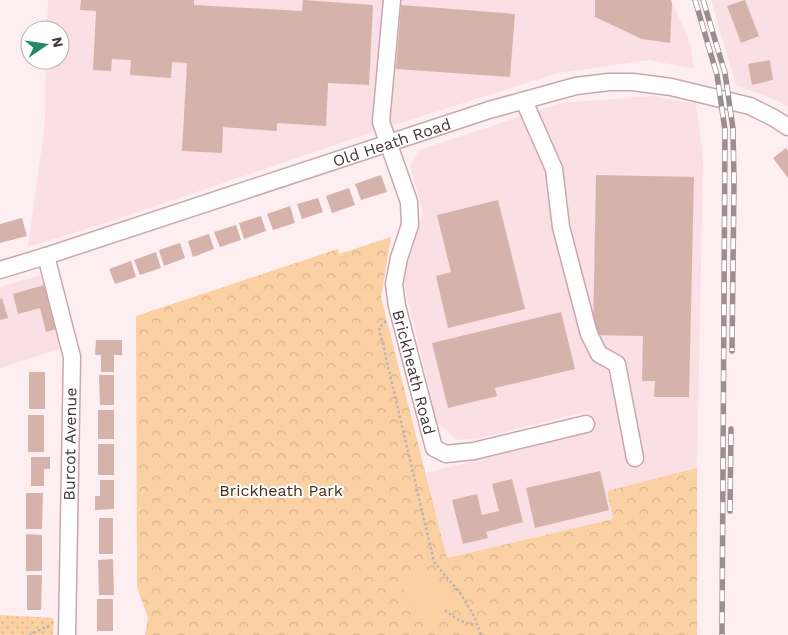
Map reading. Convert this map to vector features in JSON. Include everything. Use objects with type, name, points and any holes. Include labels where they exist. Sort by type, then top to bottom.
[{"type":"street","name":"Brickheath Road","points":[[392,0],[381,122],[409,202],[410,225],[399,258],[394,284],[397,306],[434,448],[446,454],[474,451],[586,424]]},
{"type":"street","name":"Old Heath Road","points":[[0,270],[489,110],[576,86],[609,82],[632,82],[671,87],[750,106],[788,126]]},
{"type":"street","points":[[524,101],[554,170],[561,227],[589,334],[599,354],[617,364],[635,458]]},
{"type":"street","name":"Burcot Avenue","points":[[46,256],[72,357],[67,635]]},
{"type":"path","points":[[397,306],[379,328],[434,562],[460,593],[481,635]]},
{"type":"path","points":[[445,610],[464,624],[477,625]]},
{"type":"path","points":[[29,635],[67,617]]},
{"type":"shaded area","points":[[48,0],[671,0],[690,42],[694,69],[649,60],[558,73],[397,124],[105,223],[28,247],[45,123],[46,70],[70,70],[70,20],[47,20]]},
{"type":"shaded area","points":[[711,0],[788,0],[788,108],[781,102],[736,85]]},
{"type":"shaded area","points":[[653,96],[696,103],[703,158],[697,468],[607,491],[613,519],[447,558],[426,473],[593,431],[589,411],[480,438],[457,440],[437,422],[403,279],[423,213],[410,165],[419,150],[561,103]]},
{"type":"shaded area","points":[[41,275],[57,329],[59,349],[0,368],[0,287]]},
{"type":"green space","name":"Brickheath Park","points":[[391,237],[381,297],[447,558],[613,519],[607,491],[697,468],[697,635],[145,635],[148,618],[137,587],[136,316],[338,249],[339,254]]},
{"type":"green space","points":[[423,570],[451,605],[430,622],[402,587]]},
{"type":"green space","points":[[0,615],[54,618],[53,635],[0,635]]},
{"type":"building","points":[[81,0],[194,0],[194,5],[302,11],[303,0],[373,5],[369,85],[328,83],[326,126],[277,123],[277,131],[223,127],[222,153],[182,151],[187,63],[172,62],[171,78],[130,75],[131,60],[112,59],[111,71],[93,70],[96,11],[80,10]]},
{"type":"building","points":[[595,0],[671,0],[670,43],[642,39],[595,17]]},
{"type":"building","points":[[745,0],[759,36],[741,43],[727,6]]},
{"type":"building","points":[[401,5],[515,14],[510,77],[396,69]]},
{"type":"building","points":[[770,60],[773,80],[752,85],[748,64]]},
{"type":"building","points":[[786,148],[788,151],[788,178],[773,158]]},
{"type":"building","points":[[381,175],[387,192],[361,200],[355,184]]},
{"type":"building","points":[[596,175],[694,177],[689,397],[654,397],[655,381],[642,381],[643,336],[593,335]]},
{"type":"building","points":[[349,188],[355,205],[332,213],[326,196]]},
{"type":"building","points":[[318,198],[323,212],[302,219],[297,204]]},
{"type":"building","points":[[498,200],[525,309],[448,328],[436,276],[451,272],[437,215]]},
{"type":"building","points":[[290,206],[295,223],[273,230],[267,214]]},
{"type":"building","points":[[261,216],[266,231],[244,239],[239,223]]},
{"type":"building","points":[[22,218],[27,236],[0,243],[0,224]]},
{"type":"building","points":[[236,225],[241,240],[220,247],[214,232]]},
{"type":"building","points":[[209,234],[214,249],[193,257],[188,241]]},
{"type":"building","points":[[180,243],[185,258],[164,266],[159,250]]},
{"type":"building","points":[[156,252],[161,268],[140,275],[134,260]]},
{"type":"building","points":[[131,261],[136,277],[115,284],[109,269]]},
{"type":"building","points":[[44,285],[57,329],[46,332],[40,308],[18,314],[13,294]]},
{"type":"building","points":[[2,298],[8,318],[0,320],[0,299]]},
{"type":"building","points":[[561,312],[575,369],[495,388],[497,396],[448,408],[432,343]]},
{"type":"building","points":[[96,340],[122,340],[122,355],[114,355],[114,372],[101,372],[101,355],[95,355]]},
{"type":"building","points":[[29,372],[45,372],[45,409],[29,409]]},
{"type":"building","points":[[99,375],[114,375],[114,405],[100,405]]},
{"type":"building","points":[[98,410],[114,410],[114,439],[98,439]]},
{"type":"building","points":[[28,415],[44,415],[44,452],[28,452]]},
{"type":"building","points":[[98,444],[114,444],[114,475],[98,475]]},
{"type":"building","points":[[31,457],[50,457],[50,469],[44,469],[44,486],[31,486]]},
{"type":"building","points":[[600,471],[609,510],[535,528],[526,488]]},
{"type":"building","points":[[512,479],[523,522],[486,532],[488,538],[463,544],[452,500],[477,494],[482,515],[499,511],[492,484]]},
{"type":"building","points":[[100,480],[114,480],[114,509],[95,510],[95,496],[100,496]]},
{"type":"building","points":[[26,493],[43,493],[42,529],[26,529]]},
{"type":"building","points":[[99,518],[113,518],[113,554],[99,554]]},
{"type":"building","points":[[26,534],[42,535],[42,571],[26,571]]},
{"type":"building","points":[[113,559],[114,595],[99,595],[98,560]]},
{"type":"building","points":[[27,575],[42,575],[41,610],[27,610]]},
{"type":"building","points":[[97,599],[113,599],[113,631],[97,631]]},
{"type":"railway","points":[[695,0],[717,75],[725,130],[722,635]]},
{"type":"railway","points":[[703,0],[725,73],[733,129],[732,351]]},
{"type":"railway","points":[[730,511],[731,429]]}]
